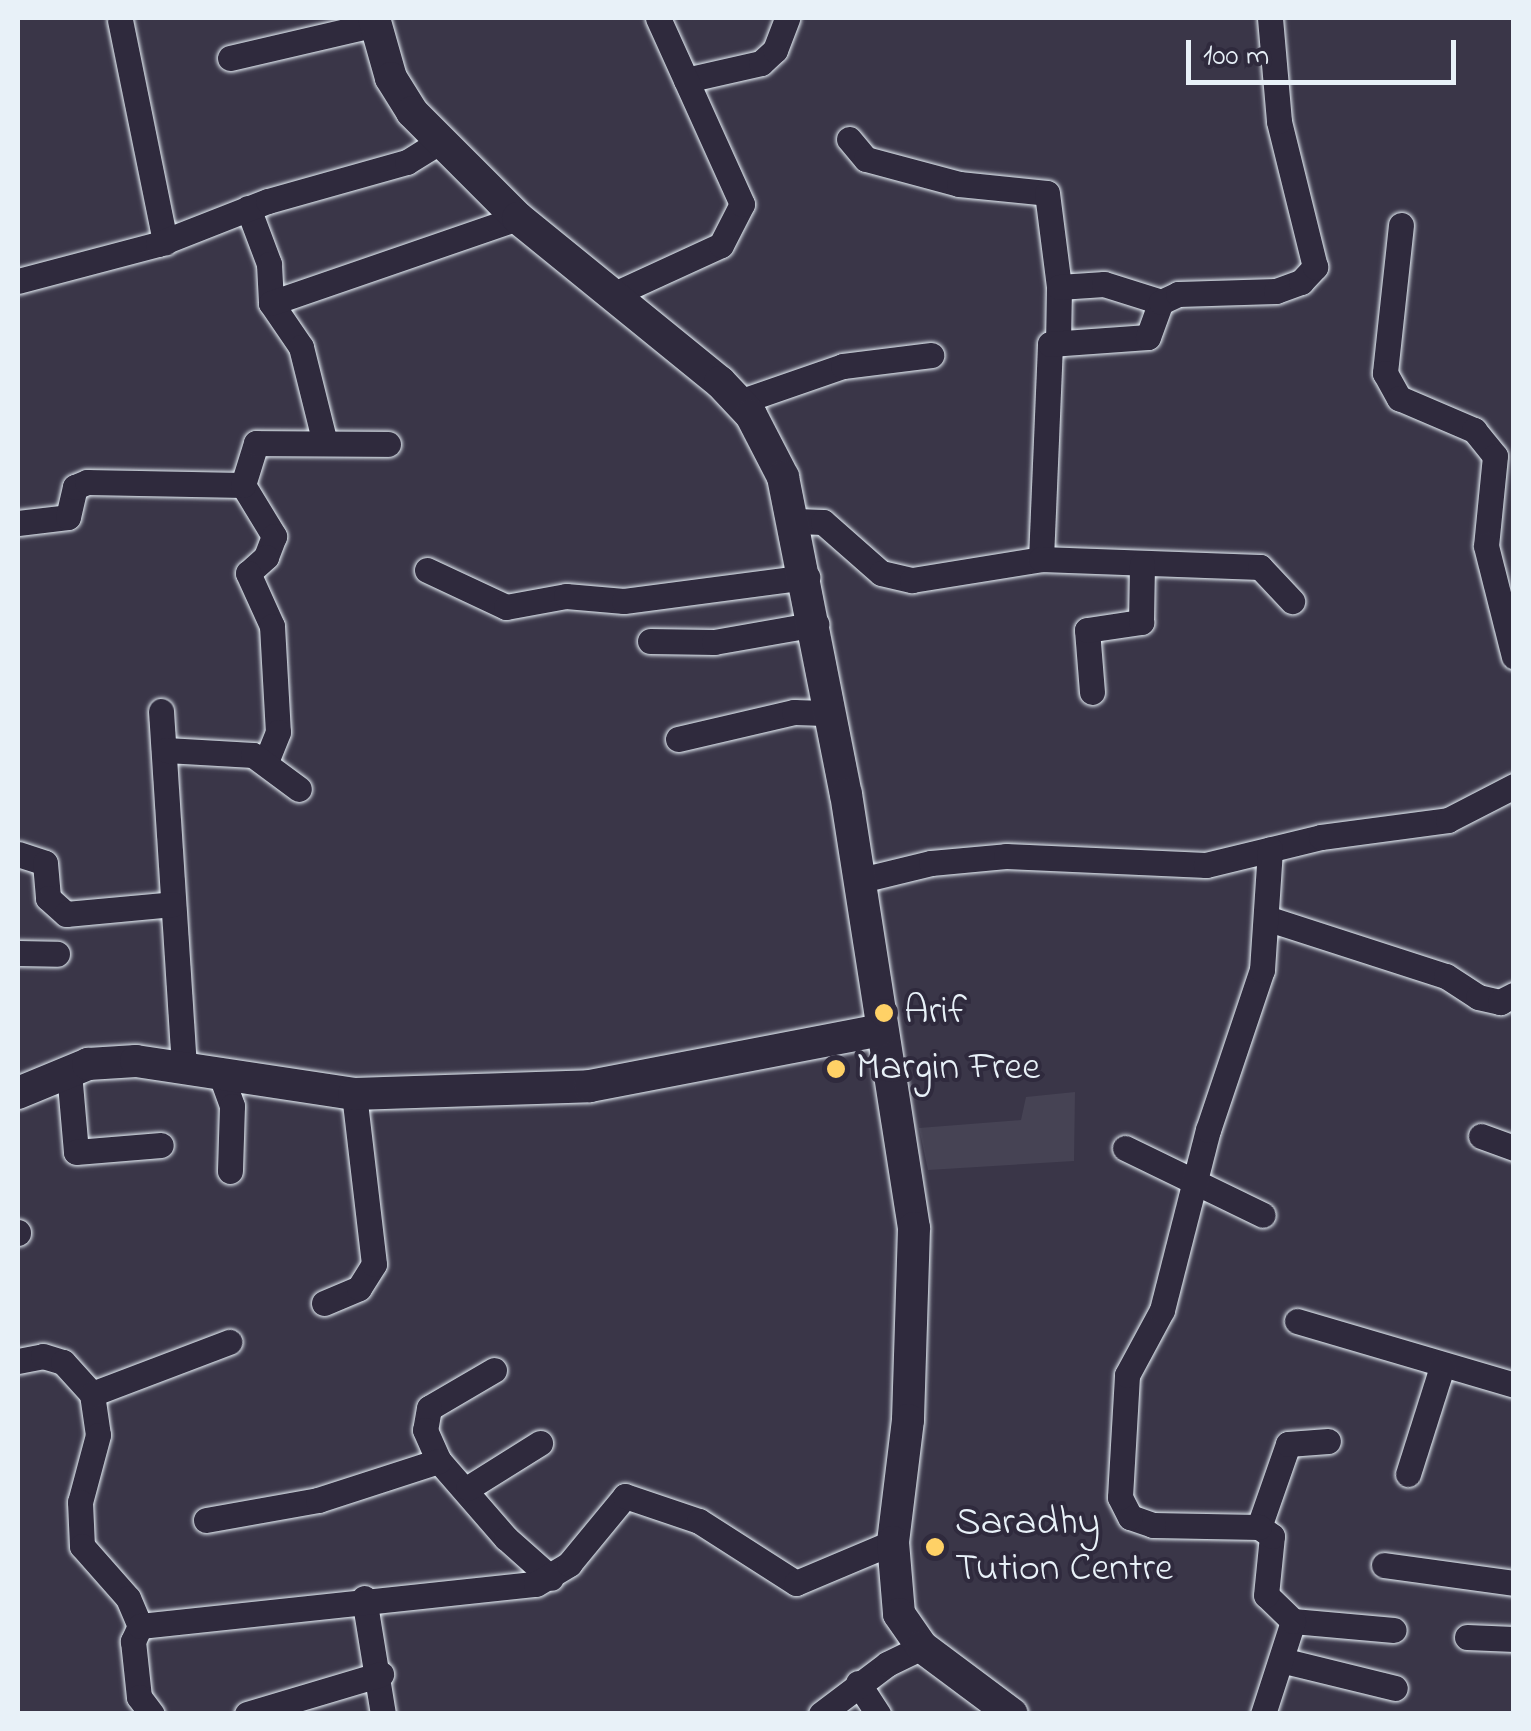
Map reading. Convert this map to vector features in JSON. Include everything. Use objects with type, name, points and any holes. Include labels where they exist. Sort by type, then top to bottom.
[{"type":"main road","points":[[375,21],[391,78],[441,141],[518,218],[739,402],[773,450],[796,521],[816,624],[914,1228],[908,1420],[893,1542],[899,1614],[922,1647],[1012,1714]]},
{"type":"main road","points":[[18,1093],[69,1072],[104,1063],[184,1064],[354,1094],[590,1086],[880,1030]]},
{"type":"street","points":[[610,296],[722,245],[734,231],[742,204],[658,18]]},
{"type":"street","points":[[686,80],[761,62],[775,50],[787,18]]},
{"type":"street","points":[[1060,287],[1104,284],[1161,302],[1178,294],[1276,291],[1301,282],[1314,267],[1280,121],[1270,18]]},
{"type":"street","points":[[120,20],[165,242]]},
{"type":"street","points":[[230,58],[375,21]]},
{"type":"street","points":[[849,138],[866,159],[959,184],[1047,193],[1060,287],[1058,342]]},
{"type":"street","points":[[18,281],[165,242],[248,208],[407,162],[441,141]]},
{"type":"street","points":[[248,208],[269,264],[271,304],[301,348],[325,443]]},
{"type":"street","points":[[271,304],[518,218]]},
{"type":"street","points":[[1401,224],[1385,373],[1399,398],[1474,430],[1494,456],[1486,546],[1514,657]]},
{"type":"street","points":[[1041,559],[1047,352],[1058,342],[1148,337],[1161,302]]},
{"type":"street","points":[[739,402],[843,366],[876,367],[931,356]]},
{"type":"street","points":[[242,485],[256,443],[388,444]]},
{"type":"street","points":[[18,523],[62,520],[71,512],[74,487],[88,482],[242,485]]},
{"type":"street","points":[[242,485],[274,536],[266,558],[248,573],[272,626],[278,732],[266,762]]},
{"type":"street","points":[[796,521],[823,522],[881,573],[912,580],[1041,559],[1260,568],[1292,602]]},
{"type":"street","points":[[1092,692],[1087,630],[1140,622],[1142,564]]},
{"type":"street","points":[[427,570],[506,607],[566,596],[624,601],[807,578]]},
{"type":"street","points":[[650,641],[714,642],[816,624]]},
{"type":"street","points":[[162,712],[184,1064]]},
{"type":"street","points":[[678,739],[794,712],[832,713]]},
{"type":"street","points":[[166,750],[240,753],[266,762],[299,788]]},
{"type":"street","points":[[856,881],[931,863],[1006,856],[1206,865],[1270,848],[1448,820],[1514,786]]},
{"type":"street","points":[[1270,848],[1262,970],[1192,1186],[1162,1310],[1127,1375],[1120,1497],[1130,1518],[1153,1525],[1259,1527],[1272,1536],[1266,1595],[1294,1621],[1394,1630]]},
{"type":"street","points":[[18,854],[45,863],[48,898],[66,914],[173,904]]},
{"type":"street","points":[[1266,918],[1446,976],[1478,997],[1500,1002],[1514,996]]},
{"type":"street","points":[[18,953],[57,954]]},
{"type":"street","points":[[219,1070],[232,1106],[230,1172]]},
{"type":"street","points":[[69,1072],[76,1152],[161,1145]]},
{"type":"street","points":[[324,1303],[359,1288],[374,1264],[354,1094]]},
{"type":"street","points":[[1480,1136],[1514,1148]]},
{"type":"street","points":[[1125,1148],[1192,1186],[1263,1215]]},
{"type":"street","points":[[1297,1321],[1514,1385]]},
{"type":"street","points":[[92,1394],[229,1342]]},
{"type":"street","points":[[18,1361],[43,1356],[63,1362],[92,1394],[98,1436],[80,1502],[82,1546],[94,1567],[128,1598],[140,1626],[133,1641],[140,1697],[150,1713]]},
{"type":"street","points":[[1408,1474],[1442,1366]]},
{"type":"street","points":[[494,1370],[429,1408],[425,1430],[439,1460],[468,1488],[506,1538],[552,1578]]},
{"type":"street","points":[[1259,1527],[1288,1444],[1328,1442]]},
{"type":"street","points":[[468,1488],[540,1443]]},
{"type":"street","points":[[206,1520],[318,1500],[439,1460]]},
{"type":"street","points":[[140,1626],[552,1578],[600,1532],[626,1496],[699,1521],[796,1582],[893,1542]]},
{"type":"street","points":[[1384,1564],[1514,1582]]},
{"type":"street","points":[[364,1598],[384,1714]]},
{"type":"street","points":[[1263,1714],[1285,1662],[1294,1621]]},
{"type":"street","points":[[1468,1636],[1514,1638]]},
{"type":"street","points":[[821,1714],[858,1683],[922,1647]]},
{"type":"street","points":[[1285,1662],[1394,1688]]},
{"type":"street","points":[[247,1714],[306,1704],[380,1674]]},
{"type":"street","points":[[858,1683],[878,1714]]},
{"type":"shaded area","points":[[1075,1092],[1074,1161],[928,1170],[919,1128],[1021,1120],[1026,1097]]},
{"type":"place","name":"Arif","points":[[884,1013]]},
{"type":"place","name":"Margin Free","points":[[836,1069]]},
{"type":"place","name":"Saradhy Tution Centre","points":[[935,1547]]}]
